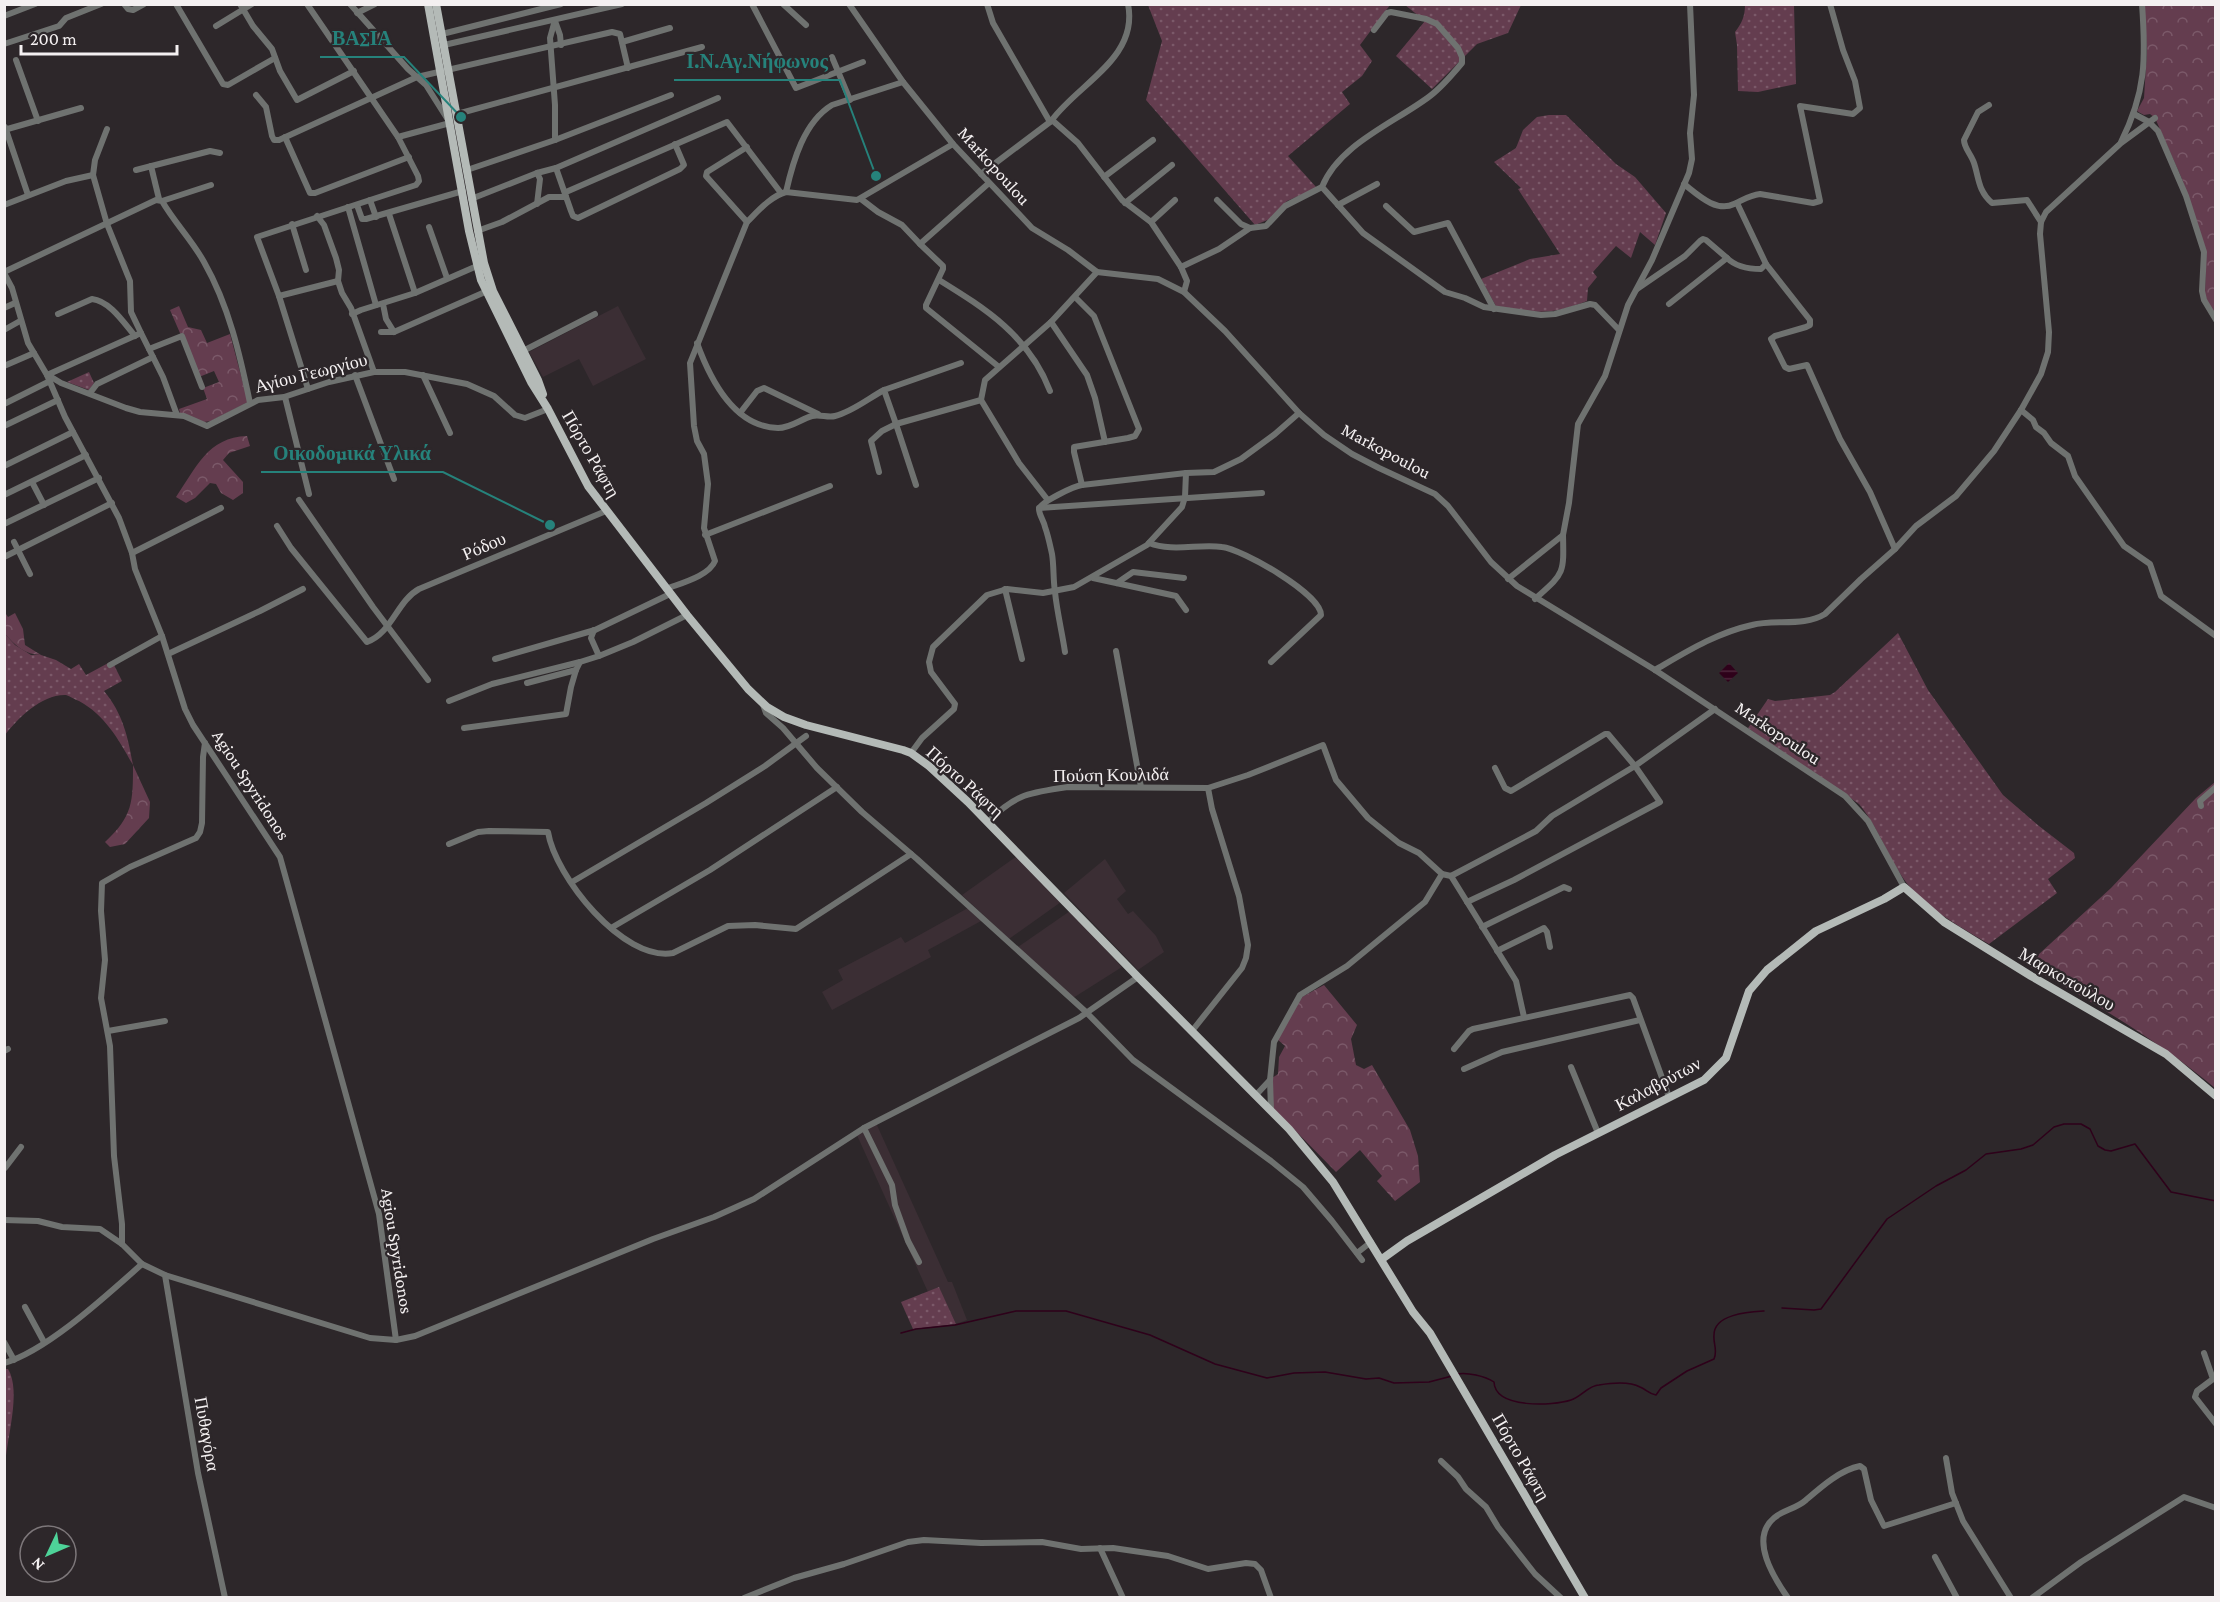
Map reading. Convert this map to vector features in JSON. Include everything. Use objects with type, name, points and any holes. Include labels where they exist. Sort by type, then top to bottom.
[{"type":"main road","name":"Πόρτο Ράφτη","points":[[428,4],[457,114],[477,231],[490,283],[538,380],[548,409]]},
{"type":"main road","name":"Πόρτο Ράφτη","points":[[436,4],[444,45],[450,123],[477,266],[486,292],[531,382],[548,409],[577,468],[606,511],[687,615],[762,702],[787,718],[911,753],[938,774],[1334,1174],[1382,1256],[1418,1309],[1585,1598]]},
{"type":"main road","name":"Μαρκοπούλου","points":[[1904,887],[1944,922],[2031,976],[2166,1054],[2216,1096]]},
{"type":"main road","name":"Καλαβρύτων","points":[[1382,1256],[1394,1245],[1407,1241],[1555,1155],[1704,1080],[1726,1058],[1749,991],[1767,970],[1816,931],[1904,887]]},
{"type":"main road","name":"Πόρτο Ράφτη","points":[[1289,1129],[1329,1176],[1382,1256]]},
{"type":"street","points":[[4,16],[35,4]]},
{"type":"street","points":[[4,44],[59,26],[66,18],[101,4]]},
{"type":"street","points":[[124,4],[132,10],[144,4]]},
{"type":"street","points":[[176,4],[223,84],[228,85],[275,58]]},
{"type":"street","points":[[216,26],[242,7],[252,4]]},
{"type":"street","points":[[307,4],[398,137],[418,176],[418,183],[257,237],[279,296],[308,389]]},
{"type":"street","points":[[350,4],[426,86],[450,123],[398,137]]},
{"type":"street","points":[[357,13],[375,4]]},
{"type":"street","points":[[442,34],[561,4]]},
{"type":"street","points":[[444,45],[622,4]]},
{"type":"street","points":[[752,4],[796,88],[863,62]]},
{"type":"street","points":[[783,4],[806,26]]},
{"type":"street","name":"Markopoulou","points":[[849,4],[903,82],[953,144],[1032,228],[1068,250],[1097,272],[1158,279],[1184,292],[1226,331],[1299,413],[1331,440],[1352,454],[1436,494],[1491,562],[1508,579],[1535,599],[1655,670],[1851,801],[1868,821],[1904,887]]},
{"type":"street","points":[[987,4],[993,23],[1051,121],[1078,143],[1125,202],[1151,222],[1181,267],[1187,281],[1184,292]]},
{"type":"street","points":[[981,174],[1051,121],[1072,97],[1112,62],[1129,23],[1128,4]]},
{"type":"street","points":[[1535,599],[1558,579],[1563,569],[1563,535],[1578,424],[1605,376],[1619,330],[1652,260],[1692,159],[1690,133],[1694,95],[1690,4]]},
{"type":"street","points":[[1684,184],[1719,207],[1728,207],[1760,194],[1813,203],[1821,201],[1816,173],[1803,128],[1800,106],[1853,114],[1860,108],[1855,81],[1843,50],[1830,4]]},
{"type":"street","points":[[2121,142],[2134,114],[2143,83],[2145,52],[2142,4]]},
{"type":"street","points":[[242,7],[253,26],[272,49],[297,100],[354,71]]},
{"type":"street","points":[[1181,267],[1218,249],[1250,228],[1266,226],[1285,206],[1322,188],[1325,180],[1340,162],[1372,132],[1432,95],[1462,63],[1458,48],[1437,24],[1426,19],[1391,12],[1387,13],[1374,30]]},
{"type":"street","points":[[555,20],[561,45]]},
{"type":"street","points":[[555,20],[550,38],[555,140]]},
{"type":"street","points":[[622,42],[670,27]]},
{"type":"street","points":[[256,95],[266,107],[274,140],[279,140],[417,77],[612,32],[620,34],[628,68]]},
{"type":"street","points":[[457,114],[702,47]]},
{"type":"street","points":[[832,57],[850,100]]},
{"type":"street","points":[[16,60],[38,121]]},
{"type":"street","points":[[495,658],[595,630],[713,566],[715,561],[705,535],[708,484],[704,454],[697,441],[694,426],[690,363],[697,342],[747,222],[760,208],[783,193],[802,140],[812,124],[832,105],[903,82]]},
{"type":"street","points":[[467,170],[555,140],[671,95]]},
{"type":"street","points":[[471,199],[537,173],[556,168],[718,98]]},
{"type":"street","points":[[1989,105],[1978,112],[1964,140],[1983,194],[1992,203],[2027,200],[2041,222]]},
{"type":"street","points":[[28,195],[5,129],[81,108]]},
{"type":"street","points":[[2134,114],[2152,120],[2186,196],[2204,252],[2202,291],[2204,300],[2216,320]]},
{"type":"street","points":[[1655,670],[1725,632],[1771,622],[1804,621],[1825,614],[1895,549],[1916,525],[1956,496],[1973,478],[2021,410],[2041,374],[2048,352],[2049,332],[2041,222],[2046,212],[2121,142],[2152,120]]},
{"type":"street","points":[[477,231],[501,222],[549,197],[566,194],[727,122],[783,193],[851,200],[861,199],[953,144]]},
{"type":"street","points":[[108,129],[98,153],[93,175],[107,224],[130,281],[131,312],[138,334]]},
{"type":"street","points":[[285,137],[310,193],[409,157]]},
{"type":"street","points":[[1104,177],[1153,140]]},
{"type":"street","points":[[556,168],[573,216],[578,218],[680,169],[684,165],[675,144]]},
{"type":"street","points":[[747,147],[706,172],[706,176],[747,222]]},
{"type":"street","points":[[136,170],[210,151],[220,153]]},
{"type":"street","points":[[1125,202],[1172,165]]},
{"type":"street","points":[[151,166],[160,200],[190,239],[213,278],[235,337],[250,403]]},
{"type":"street","points":[[537,173],[540,179],[537,204]]},
{"type":"street","points":[[4,205],[66,182],[93,175]]},
{"type":"street","points":[[921,244],[988,183]]},
{"type":"street","points":[[1338,205],[1377,184]]},
{"type":"street","points":[[4,273],[160,200],[211,185]]},
{"type":"street","points":[[1322,188],[1363,232],[1445,292],[1494,309],[1540,315],[1555,314],[1590,304],[1595,305],[1619,330]]},
{"type":"street","points":[[357,205],[362,219],[389,214],[463,191]]},
{"type":"street","points":[[861,199],[878,212],[902,225],[943,266],[926,308],[999,367]]},
{"type":"street","points":[[370,200],[376,217]]},
{"type":"street","points":[[1151,222],[1175,200]]},
{"type":"street","points":[[1218,200],[1241,224],[1250,228]]},
{"type":"street","points":[[1737,203],[1766,264],[1810,320],[1810,325],[1806,327],[1775,336],[1771,339],[1772,344],[1785,368],[1807,365],[1840,439],[1870,492],[1895,549]]},
{"type":"street","points":[[1386,206],[1414,232],[1448,223],[1494,309]]},
{"type":"street","points":[[348,207],[376,305]]},
{"type":"street","points":[[389,214],[415,293]]},
{"type":"street","points":[[317,216],[324,225],[336,258],[339,270],[338,281],[374,372]]},
{"type":"street","points":[[292,224],[306,270]]},
{"type":"street","points":[[429,226],[447,278]]},
{"type":"street","points":[[1636,290],[1685,256],[1703,238],[1739,266],[1761,269],[1766,264]]},
{"type":"street","points":[[1669,304],[1727,258]]},
{"type":"street","points":[[352,314],[415,293],[477,266]]},
{"type":"street","points":[[1047,499],[1019,463],[981,400],[983,384],[1051,322],[1097,272]]},
{"type":"street","name":"Agiou Spyridonos","points":[[4,273],[20,321],[34,353],[50,381],[73,432],[112,502],[162,636],[185,709],[280,857],[379,1214],[396,1340]]},
{"type":"street","points":[[939,280],[998,319],[1035,359],[1050,391]]},
{"type":"street","points":[[279,296],[338,281]]},
{"type":"street","points":[[381,332],[394,332],[486,292]]},
{"type":"street","points":[[1075,297],[1094,316],[1139,429],[1135,436],[1074,447],[1082,485]]},
{"type":"street","points":[[58,314],[92,299],[97,299],[115,314],[138,334],[149,349],[177,415]]},
{"type":"street","points":[[4,308],[15,303]]},
{"type":"street","points":[[383,303],[386,319],[394,332]]},
{"type":"street","points":[[523,351],[595,314]]},
{"type":"street","points":[[4,330],[20,321]]},
{"type":"street","points":[[1051,322],[1087,375],[1105,442]]},
{"type":"street","points":[[4,404],[138,334]]},
{"type":"street","points":[[149,349],[182,336],[202,387]]},
{"type":"street","points":[[697,342],[706,368],[721,392],[740,413],[755,424],[780,428],[813,416],[842,414],[884,390],[961,363]]},
{"type":"street","points":[[4,366],[34,353]]},
{"type":"street","points":[[90,393],[97,384],[153,357]]},
{"type":"street","name":"Αγίου Γεωργίου","points":[[50,381],[140,412],[177,415],[207,426],[250,403],[285,397],[355,375],[374,372],[405,372],[467,384],[494,396],[510,412],[519,417],[530,417],[548,409]]},
{"type":"street","points":[[355,375],[394,479]]},
{"type":"street","points":[[423,375],[450,433]]},
{"type":"street","points":[[50,381],[61,383]]},
{"type":"street","points":[[740,413],[757,391],[764,388],[821,416]]},
{"type":"street","points":[[884,390],[916,485]]},
{"type":"street","points":[[285,397],[309,494]]},
{"type":"street","points":[[4,426],[58,400]]},
{"type":"street","points":[[879,472],[871,441],[882,431],[896,424],[981,400]]},
{"type":"street","points":[[2021,410],[2028,415],[2051,443],[2068,456],[2075,476],[2124,546],[2150,564],[2161,596],[2216,636]]},
{"type":"street","points":[[1039,508],[1047,499],[1060,495],[1074,486],[1185,473],[1214,472],[1240,459],[1275,434],[1299,413]]},
{"type":"street","points":[[4,466],[73,432]]},
{"type":"street","points":[[4,495],[86,455]]},
{"type":"street","points":[[911,753],[922,738],[954,709],[955,704],[931,672],[929,662],[933,647],[987,595],[1005,589],[1043,593],[1074,587],[1093,578],[1149,543],[1182,507],[1185,497],[1185,473]]},
{"type":"street","points":[[4,524],[99,478]]},
{"type":"street","points":[[32,482],[44,505]]},
{"type":"street","points":[[705,535],[830,486]]},
{"type":"street","points":[[1039,508],[1262,493]]},
{"type":"street","points":[[299,500],[387,626],[428,680]]},
{"type":"street","points":[[4,557],[112,502]]},
{"type":"street","points":[[132,553],[220,508]]},
{"type":"street","points":[[1039,508],[1052,555],[1054,592],[1065,652]]},
{"type":"street","name":"Ρόδου","points":[[387,626],[409,594],[606,511]]},
{"type":"street","points":[[277,526],[291,548],[367,642],[387,626]]},
{"type":"street","points":[[1508,579],[1563,535]]},
{"type":"street","points":[[14,542],[30,574]]},
{"type":"street","points":[[1149,543],[1161,548],[1230,549],[1294,582],[1320,609],[1321,615],[1271,662]]},
{"type":"street","points":[[1117,584],[1134,572],[1184,578]]},
{"type":"street","points":[[1093,578],[1176,596],[1186,610]]},
{"type":"street","points":[[168,654],[303,589]]},
{"type":"street","points":[[1005,589],[1022,660]]},
{"type":"street","points":[[449,701],[492,684],[599,656],[687,615]]},
{"type":"street","points":[[595,630],[591,638],[599,656]]},
{"type":"street","points":[[110,665],[162,636]]},
{"type":"street","points":[[1116,651],[1141,787]]},
{"type":"street","points":[[464,728],[566,714],[580,662]]},
{"type":"street","points":[[527,683],[576,670]]},
{"type":"street","points":[[762,702],[766,713],[862,812],[1086,1012],[1133,1060],[1290,1176],[1315,1201],[1362,1260]]},
{"type":"street","points":[[1271,1110],[1270,1080],[1274,1042],[1300,995],[1347,966],[1425,902],[1442,874],[1451,876],[1536,831],[1552,816],[1635,766],[1715,709]]},
{"type":"street","points":[[783,728],[787,718]]},
{"type":"street","points":[[1467,902],[1514,880],[1660,802],[1635,766],[1608,734],[1511,791],[1505,788],[1495,768]]},
{"type":"street","points":[[572,882],[697,809],[796,745],[806,736]]},
{"type":"street","points":[[122,1244],[122,1224],[114,1156],[110,1046],[101,998],[105,960],[102,883],[130,867],[196,838],[202,823],[205,743]]},
{"type":"street","name":"Πούση Κουλιδά","points":[[988,822],[1023,794],[1068,788],[1208,788],[1248,775],[1323,745],[1336,780],[1368,818],[1406,847],[1419,853],[1442,874]]},
{"type":"street","points":[[611,928],[701,876],[837,787]]},
{"type":"street","points":[[2201,806],[2202,797],[2216,787]]},
{"type":"street","points":[[1192,1031],[1242,968],[1248,945],[1239,896],[1212,809],[1208,788]]},
{"type":"street","points":[[449,844],[478,832],[548,832],[551,848],[590,909],[628,941],[665,954],[673,953],[728,926],[755,925],[796,929],[911,854]]},
{"type":"street","points":[[1451,876],[1516,981],[1524,1017]]},
{"type":"street","points":[[1482,927],[1493,924],[1554,891]]},
{"type":"street","points":[[1489,938],[1493,924]]},
{"type":"street","points":[[1497,951],[1544,928],[1550,947]]},
{"type":"street","points":[[4,1220],[38,1221],[62,1227],[100,1229],[122,1244],[142,1264],[165,1275],[370,1338],[396,1340],[415,1336],[754,1199],[864,1128],[1079,1018],[1137,977]]},
{"type":"street","points":[[1454,1049],[1473,1029],[1630,995],[1634,998],[1669,1096]]},
{"type":"street","points":[[1464,1069],[1502,1052],[1640,1020]]},
{"type":"street","points":[[108,1031],[165,1021]]},
{"type":"street","points":[[1571,1067],[1598,1133]]},
{"type":"street","points":[[1256,1095],[1270,1080]]},
{"type":"street","points":[[864,1128],[892,1185],[895,1205],[908,1241],[919,1262]]},
{"type":"street","points":[[5,1167],[21,1147]]},
{"type":"street","points":[[1357,1253],[1371,1242]]},
{"type":"street","points":[[4,1363],[14,1360],[44,1342],[104,1298],[142,1264]]},
{"type":"street","name":"Πυθαγόρα","points":[[165,1275],[198,1473],[225,1598]]},
{"type":"street","points":[[24,1307],[44,1342]]},
{"type":"street","points":[[4,1342],[14,1360]]},
{"type":"street","points":[[2204,1353],[2213,1379],[2197,1391],[2195,1397],[2216,1424]]},
{"type":"street","points":[[1946,1458],[1956,1503],[1963,1521],[2011,1598]]},
{"type":"street","points":[[1441,1461],[1486,1508],[1535,1575],[1561,1598]]},
{"type":"street","points":[[1788,1598],[1766,1556],[1764,1547],[1766,1527],[1775,1517],[1797,1507],[1818,1489],[1848,1470],[1860,1466],[1864,1469],[1871,1500],[1884,1526],[1956,1503]]},
{"type":"street","points":[[2031,1598],[2080,1562],[2184,1497],[2216,1508]]},
{"type":"street","points":[[744,1598],[758,1595],[794,1578],[908,1542],[924,1540],[961,1543],[1042,1542],[1081,1549],[1113,1548],[1168,1556],[1208,1569],[1246,1563],[1255,1564],[1261,1570],[1271,1598]]},
{"type":"street","points":[[1100,1548],[1123,1598]]},
{"type":"street","points":[[1935,1557],[1957,1598]]},
{"type":"shaded area","points":[[618,306],[646,359],[593,386],[579,359],[543,377],[529,352]]},
{"type":"shaded area","points":[[1729,663],[1738,673],[1728,682],[1719,673]]},
{"type":"shaded area","points":[[1017,856],[1061,902],[1009,939],[962,895]]},
{"type":"shaded area","points":[[1105,859],[1126,891],[1117,899],[1128,914],[1133,911],[1156,936],[1164,952],[1138,970],[1064,893]]},
{"type":"shaded area","points":[[968,908],[981,921],[928,950],[931,957],[832,1010],[822,992],[843,980],[838,970],[901,937],[905,943]]},
{"type":"shaded area","points":[[1070,911],[1122,967],[1073,998],[1018,947]]},
{"type":"shaded area","points":[[876,1123],[948,1282],[952,1282],[967,1320],[956,1324],[939,1288],[928,1292],[856,1133]]},
{"type":"green space","points":[[1148,5],[1390,5],[1360,45],[1372,61],[1362,76],[1342,92],[1350,104],[1288,156],[1317,188],[1287,201],[1270,219],[1255,225],[1146,100],[1162,41]]},
{"type":"green space","points":[[1405,5],[1521,5],[1508,33],[1477,44],[1432,89],[1396,56],[1425,21]]},
{"type":"green space","points":[[1745,5],[1794,5],[1796,84],[1758,92],[1738,91],[1735,32],[1743,19]]},
{"type":"green space","points":[[2144,5],[2215,5],[2215,318],[2205,296],[2206,250],[2182,179],[2155,118],[2150,114],[2144,115],[2137,111],[2144,98],[2147,51]]},
{"type":"green space","points":[[1566,115],[1616,164],[1635,177],[1666,213],[1655,245],[1640,232],[1631,258],[1616,246],[1593,272],[1597,277],[1588,288],[1587,301],[1552,311],[1497,308],[1481,279],[1530,259],[1560,254],[1518,189],[1521,188],[1494,162],[1516,148],[1523,130],[1537,117]]},
{"type":"green space","points":[[179,306],[188,327],[201,330],[207,343],[230,334],[248,402],[211,421],[204,422],[180,413],[179,409],[207,399],[203,388],[219,382],[214,371],[199,377],[170,310]]},
{"type":"green space","points":[[89,372],[94,383],[89,390],[67,382]]},
{"type":"green space","points":[[247,436],[250,446],[229,453],[223,460],[243,482],[243,493],[233,500],[221,493],[216,484],[210,483],[195,498],[186,503],[176,497],[197,465],[213,448],[222,442]]},
{"type":"green space","points":[[4,611],[8,617],[15,613],[23,629],[25,645],[41,655],[25,651],[5,634]]},
{"type":"green space","points":[[1898,633],[1928,690],[2003,795],[2074,853],[2075,858],[2048,879],[2057,893],[1989,944],[1927,904],[1910,887],[1859,804],[1748,728],[1768,699],[1775,701],[1830,695],[1835,692]]},
{"type":"green space","points":[[5,634],[15,645],[31,655],[41,655],[56,660],[71,669],[79,664],[86,675],[112,661],[122,681],[104,691],[116,708],[124,726],[133,765],[117,737],[104,721],[88,707],[66,695],[48,698],[31,708],[5,735]]},
{"type":"green space","points":[[133,765],[150,802],[149,818],[125,844],[110,847],[105,842],[121,824],[130,808]]},
{"type":"green space","points":[[2215,782],[2215,1088],[2148,1038],[2027,965],[2111,888],[2196,798]]},
{"type":"green space","points":[[1324,985],[1357,1025],[1351,1039],[1356,1065],[1364,1069],[1372,1065],[1410,1130],[1418,1156],[1420,1182],[1395,1201],[1377,1181],[1382,1176],[1360,1150],[1336,1172],[1273,1108],[1272,1078],[1278,1074],[1279,1057],[1285,1046],[1277,1039],[1302,997]]},
{"type":"green space","points":[[939,1287],[956,1324],[913,1329],[901,1302]]},
{"type":"green space","points":[[5,1369],[8,1369],[14,1390],[5,1467]]},
{"type":"waterway","points":[[1782,1308],[1821,1309],[1887,1219],[1936,1186],[1966,1170],[1986,1154],[2033,1145],[2054,1127],[2064,1124],[2081,1124],[2090,1129],[2098,1146],[2105,1150],[2111,1151],[2135,1144],[2171,1192],[2216,1201]]},
{"type":"waterway","points":[[901,1333],[955,1325],[1016,1311],[1066,1311],[1150,1335],[1215,1364],[1267,1378],[1294,1373],[1325,1372],[1366,1379],[1379,1378],[1394,1383],[1429,1382],[1452,1376]]},
{"type":"waterway","points":[[1457,1374],[1471,1374],[1486,1378],[1494,1382],[1497,1391],[1504,1397],[1526,1403],[1563,1402],[1595,1386],[1614,1383],[1636,1385],[1656,1395],[1661,1388],[1687,1371],[1714,1359],[1716,1328],[1726,1318],[1764,1311]]},
{"type":"place","name":"ΒΑΣΙΑ","points":[[461,117]]},
{"type":"place","name":"Ι.Ν.Αγ.Νήφωνος","points":[[876,176]]},
{"type":"place","name":"Οικοδομικά Υλικά","points":[[550,525]]}]
